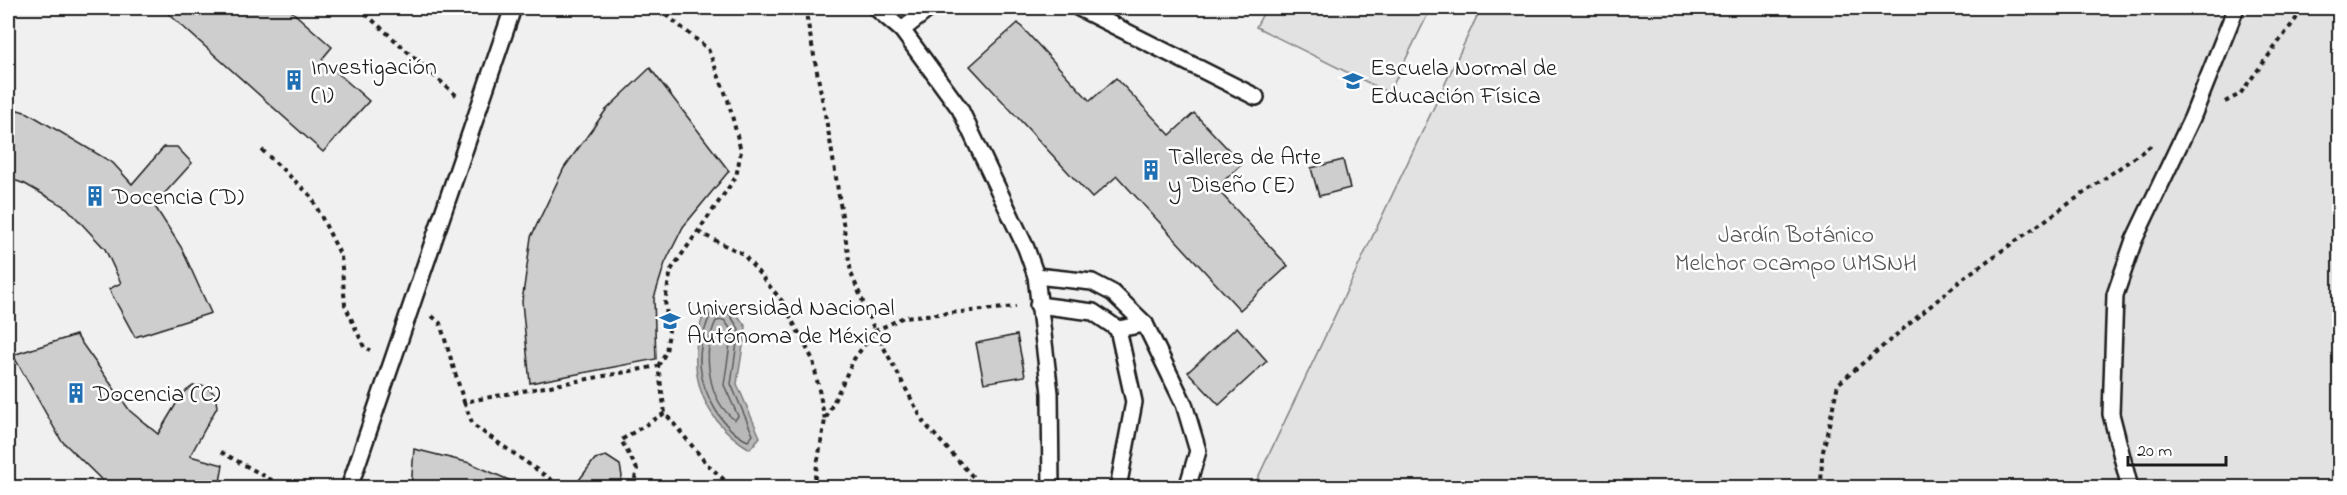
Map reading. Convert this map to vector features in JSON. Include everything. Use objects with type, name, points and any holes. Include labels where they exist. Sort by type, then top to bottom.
[{"type":"lane","points":[[349,488],[390,362],[479,113],[513,8]]},
{"type":"lane","points":[[876,8],[902,30],[960,109],[1026,248],[1036,276],[1050,393],[1051,488]]},
{"type":"lane","points":[[902,30],[930,8]]},
{"type":"lane","points":[[1079,8],[1256,97]]},
{"type":"lane","points":[[2130,488],[2111,414],[2115,296],[2134,240],[2192,118],[2236,8]]},
{"type":"lane","points":[[1036,276],[1092,282],[1113,293],[1145,324],[1184,404],[1198,451],[1186,488]]},
{"type":"lane","points":[[1038,305],[1093,312],[1118,329],[1134,402],[1118,488]]},
{"type":"lane","points":[[1118,329],[1145,324]]},
{"type":"path","points":[[359,8],[442,84],[479,113]]},
{"type":"path","points":[[658,8],[708,49],[728,100],[741,151],[736,177],[671,270],[665,301],[669,332],[666,352],[658,366],[665,413],[707,464],[733,488]]},
{"type":"path","points":[[805,8],[831,146],[851,273],[875,331],[924,423],[983,488]]},
{"type":"path","points":[[1821,488],[1822,456],[1838,384],[1966,276],[2092,184],[2192,118],[2240,94],[2304,8]]},
{"type":"path","points":[[262,150],[311,196],[341,256],[345,305],[364,347],[390,362]]},
{"type":"path","points":[[698,232],[743,254],[782,300],[813,360],[825,420]]},
{"type":"path","points":[[414,299],[440,323],[473,424],[563,488]]},
{"type":"path","points":[[813,488],[825,420],[854,359],[875,331],[904,317],[1038,305]]},
{"type":"path","points":[[464,402],[658,366]]},
{"type":"path","points":[[633,488],[637,469],[621,440],[665,413]]},
{"type":"path","points":[[221,452],[286,488]]},
{"type":"shaded area","name":"Universidad Nacional Autónoma de México","points":[[8,8],[1481,8],[1253,488],[8,487]]},
{"type":"green space","points":[[1266,8],[1431,8],[1389,93],[1256,27]]},
{"type":"green space","name":"Jardín Botánico Melchor Ocampo UMSNH","points":[[1481,8],[2339,8],[2339,487],[1253,488]]},
{"type":"water","points":[[731,306],[746,327],[737,384],[760,437],[750,449],[732,436],[707,405],[696,369],[699,329],[706,308]]},
{"type":"building","name":"Investigación (I)","points":[[162,8],[288,8],[332,47],[322,59],[369,101],[323,152]]},
{"type":"building","name":"Talleres de Arte y Diseño (E)","points":[[1018,23],[1090,101],[1116,78],[1170,135],[1194,113],[1242,164],[1216,188],[1288,266],[1240,310],[1117,176],[1092,198],[970,66]]},
{"type":"building","points":[[650,68],[729,171],[683,227],[665,263],[654,298],[656,359],[530,383],[522,302],[531,237],[564,168],[606,110]]},
{"type":"building","name":"Docencia (D)","points":[[8,107],[28,113],[113,163],[132,184],[164,147],[177,147],[192,163],[154,205],[181,247],[211,313],[135,337],[109,289],[121,283],[105,249],[67,208],[25,184],[8,178]]},
{"type":"building","points":[[1343,160],[1350,188],[1319,196],[1311,168]]},
{"type":"building","points":[[1237,327],[1267,361],[1219,405],[1188,372]]},
{"type":"building","name":"Docencia (C)","points":[[76,335],[130,411],[158,434],[182,394],[193,386],[205,386],[215,394],[217,407],[190,456],[223,465],[219,488],[110,488],[61,440],[13,355]]},
{"type":"building","points":[[1017,335],[1025,376],[984,383],[976,343]]},
{"type":"building","points":[[414,449],[470,463],[527,488],[411,488]]},
{"type":"building","points":[[606,456],[620,465],[622,476],[619,488],[573,488],[595,459]]},
{"type":"place","name":"Investigación (I)","points":[[294,80]]},
{"type":"place","name":"Escuela Normal de Educación Física","points":[[1353,81]]},
{"type":"place","name":"Talleres de Arte y Diseño (E)","points":[[1151,170]]},
{"type":"place","name":"Docencia (D)","points":[[95,196]]},
{"type":"place","name":"Universidad Nacional Autónoma de México","points":[[670,321]]},
{"type":"place","name":"Docencia (C)","points":[[76,393]]}]
